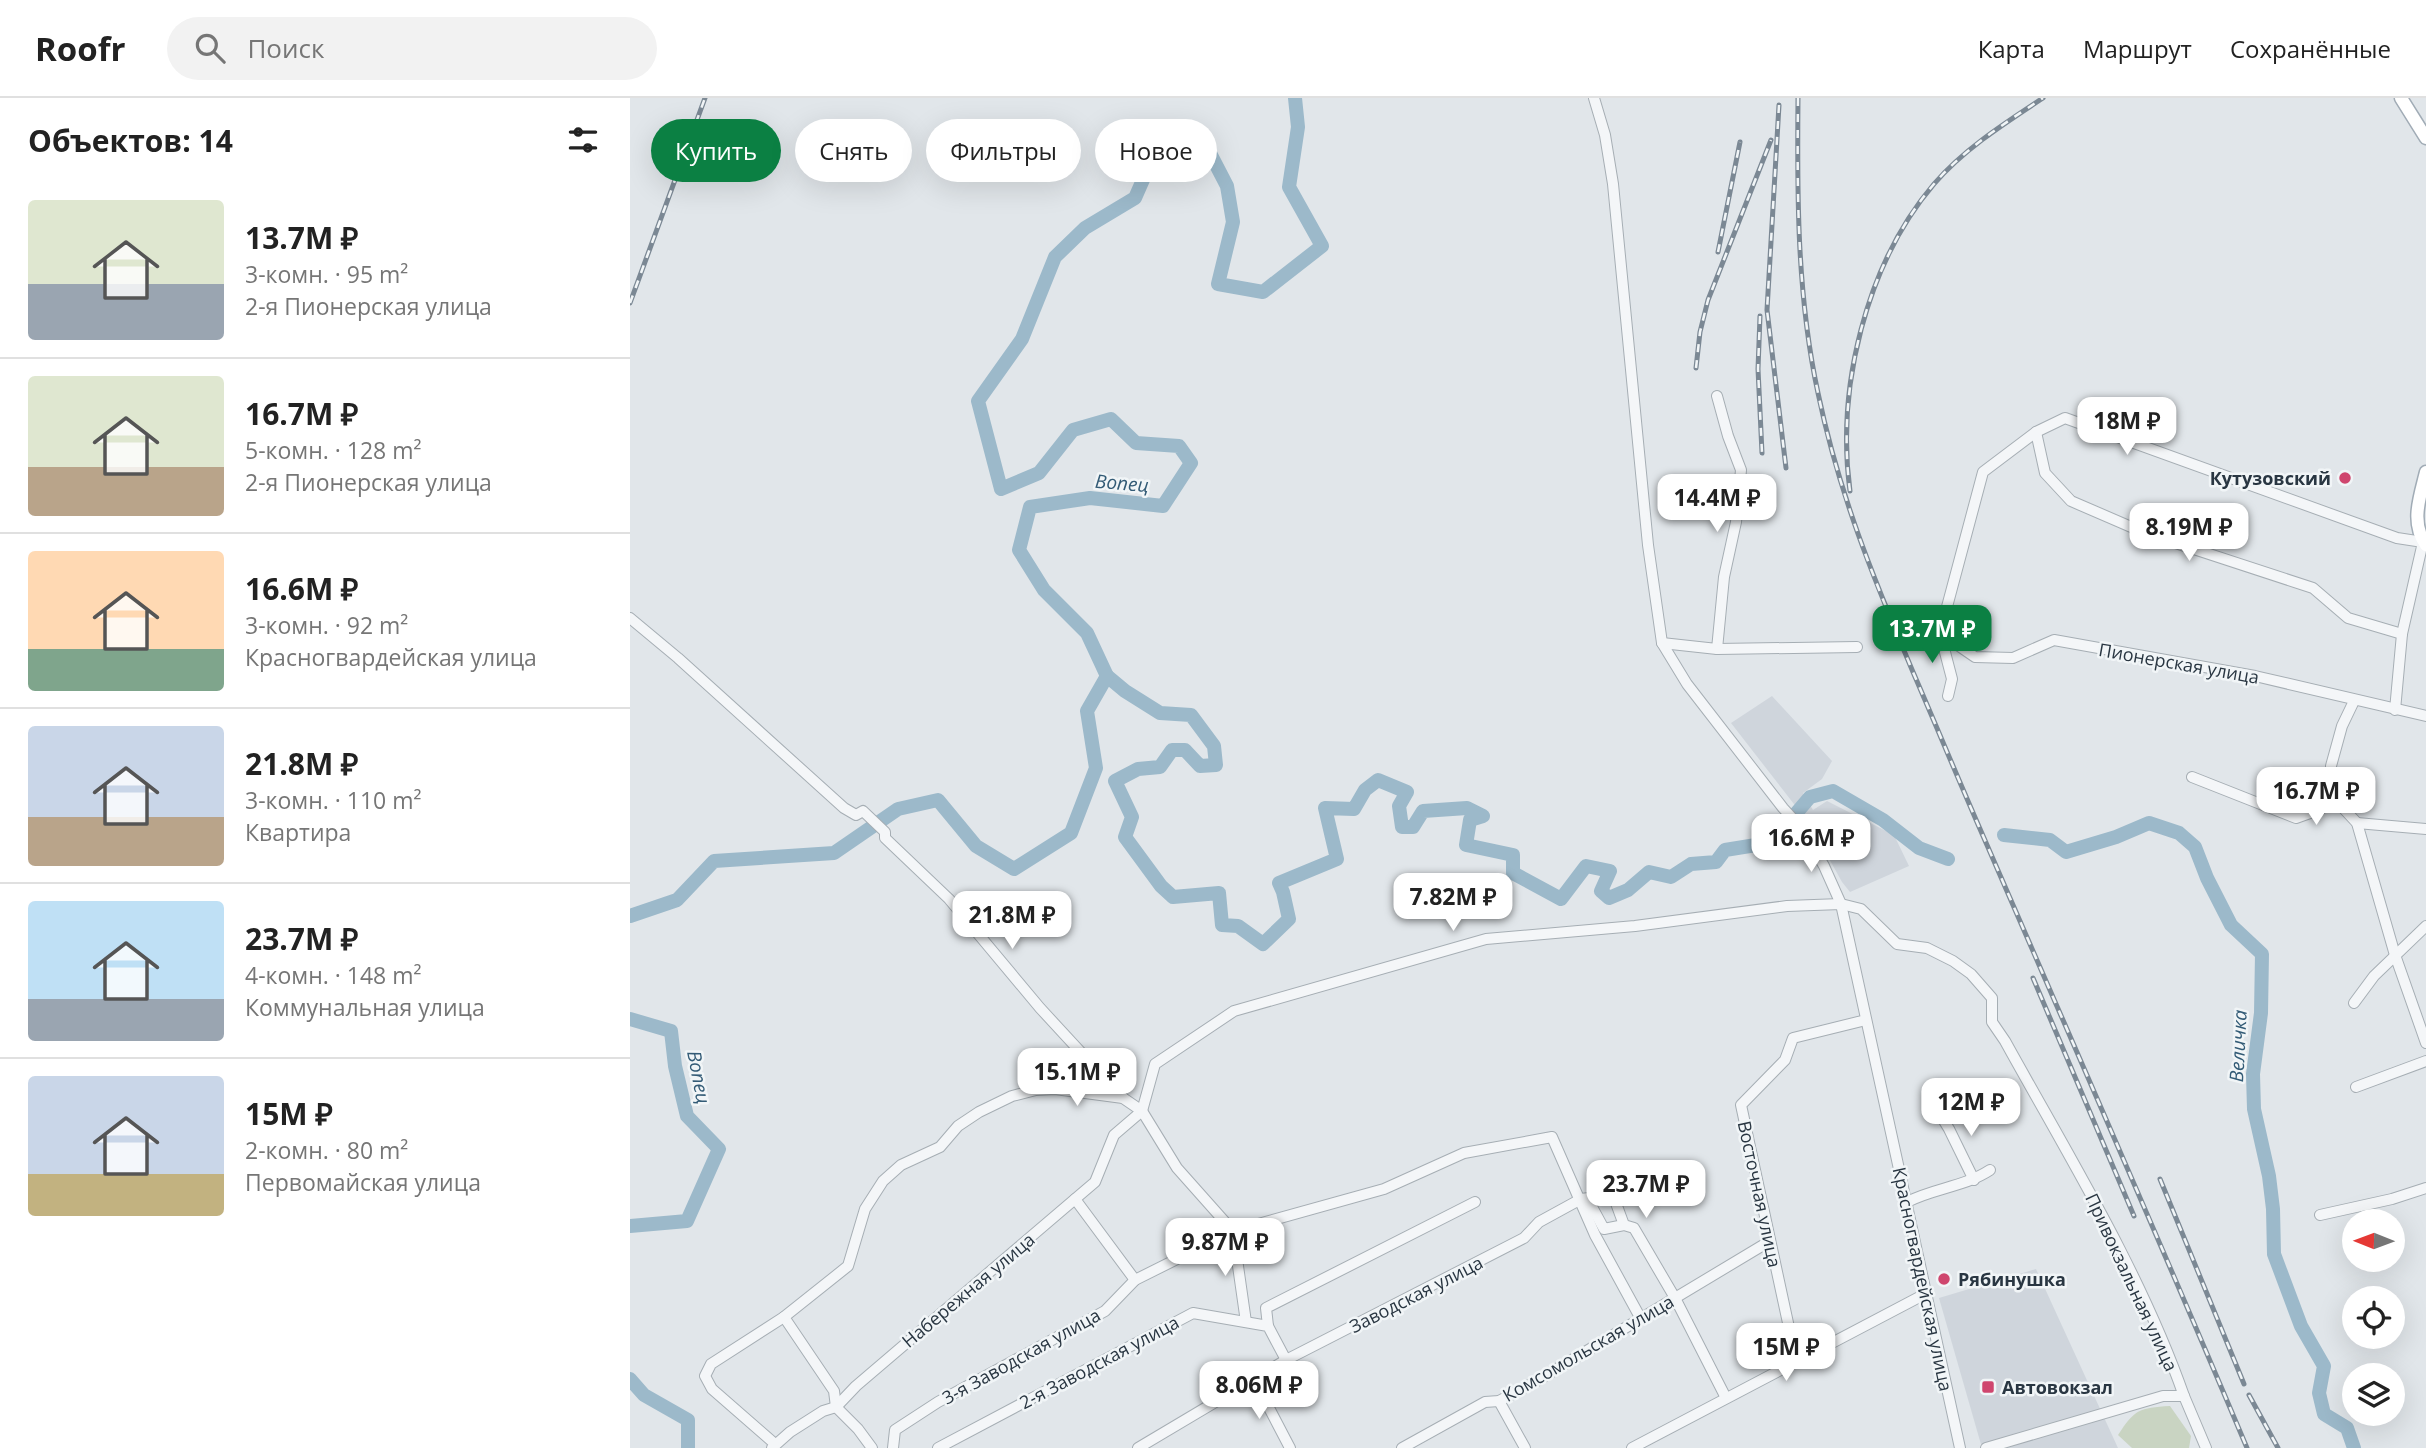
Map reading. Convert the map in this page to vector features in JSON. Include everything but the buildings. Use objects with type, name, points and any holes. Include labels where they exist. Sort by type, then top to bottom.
[{"type":"main road","points":[[2401,98],[2426,138]]},
{"type":"main road","points":[[2425,544],[2417,526],[2416,512],[2426,472]]},
{"type":"street","points":[[1594,98],[1605,135],[1613,184],[1648,545],[1662,643],[1717,649],[1857,647]]},
{"type":"street","points":[[1717,396],[1741,470],[1736,522],[1724,577],[1717,649]]},
{"type":"street","points":[[1948,696],[1952,679],[1940,633],[1983,472],[2036,432],[2065,418],[2397,538],[2425,544],[2402,634],[2395,710]]},
{"type":"street","points":[[2036,432],[2045,473],[2071,501],[2145,533],[2313,588],[2348,618],[2402,634]]},
{"type":"street","points":[[630,618],[844,808],[856,815],[863,811],[885,832],[885,838],[949,898],[1040,1009],[1122,1098],[1142,1111],[1177,1168],[1233,1231],[1246,1322]]},
{"type":"street","name":"Пионерская улица","points":[[1940,633],[1975,657],[2013,658],[2054,640],[2255,676],[2426,716]]},
{"type":"street","name":"Красногвардейская улица","points":[[1662,643],[1687,684],[1804,831],[1841,904],[1960,1448]]},
{"type":"street","points":[[2192,777],[2296,818],[2321,809],[2331,796],[2331,766],[2342,726],[2354,701]]},
{"type":"street","points":[[2331,796],[2357,823],[2395,955],[2426,1043]]},
{"type":"street","points":[[2357,823],[2426,830]]},
{"type":"street","points":[[1142,1111],[1155,1064],[1234,1012],[1486,939],[1635,926],[1787,906],[1841,904]]},
{"type":"street","name":"Привокзальная улица","points":[[1841,904],[1861,909],[1897,944],[1927,948],[1953,961],[1971,974],[1992,998],[1992,1022],[2006,1041],[2119,1244],[2168,1348],[2206,1448]]},
{"type":"street","points":[[2354,1003],[2374,976],[2426,926]]},
{"type":"street","name":"Восточная улица","points":[[1796,1360],[1741,1105],[1786,1060],[1793,1038],[1866,1020]]},
{"type":"street","points":[[2356,1087],[2426,1062]]},
{"type":"street","points":[[773,1446],[712,1389],[705,1376],[711,1364],[784,1317],[849,1266],[865,1209],[883,1181],[901,1166],[940,1147],[958,1126],[979,1112],[1012,1096],[1055,1089],[1122,1098]]},
{"type":"street","name":"Набережная улица","points":[[773,1446],[823,1411],[836,1407],[856,1386],[1095,1182],[1114,1135],[1142,1111]]},
{"type":"street","points":[[1938,1111],[1974,1180]]},
{"type":"street","name":"3-я Заводская улица","points":[[893,1448],[895,1430],[938,1402],[1105,1311],[1135,1280],[1233,1231],[1384,1189],[1464,1153],[1552,1137],[1581,1199]]},
{"type":"street","points":[[1907,1202],[1920,1195],[1974,1180],[1990,1170]]},
{"type":"street","points":[[2320,1216],[2426,1188]]},
{"type":"street","points":[[1581,1199],[1613,1195],[1624,1225]]},
{"type":"street","points":[[1075,1199],[1135,1280]]},
{"type":"street","points":[[1581,1199],[1591,1205],[1604,1228],[1624,1225],[1634,1228],[1675,1298],[1726,1398]]},
{"type":"street","points":[[1581,1199],[1595,1236],[1641,1318]]},
{"type":"street","name":"Заводская улица","points":[[1138,1448],[1255,1381],[1286,1360],[1524,1238],[1539,1222],[1581,1199]]},
{"type":"street","points":[[1286,1360],[1268,1326],[1265,1308],[1475,1202]]},
{"type":"street","name":"Комсомольская улица","points":[[1402,1448],[1485,1402],[1499,1401],[1770,1241]]},
{"type":"street","points":[[1633,1448],[1927,1293]]},
{"type":"street","name":"2-я Заводская улица","points":[[938,1448],[1193,1313],[1268,1326]]},
{"type":"street","points":[[784,1317],[834,1391],[836,1407],[872,1448]]},
{"type":"street","points":[[1255,1381],[1290,1448]]},
{"type":"street","name":"Привокзальная улица","points":[[1986,1448],[2143,1400],[2163,1395],[2185,1396]]},
{"type":"street","points":[[1499,1401],[1525,1448]]},
{"type":"shaded area","points":[[1772,696],[1832,761],[1822,779],[1803,793],[1813,810],[1827,801],[1894,835],[1909,866],[1850,892],[1811,826],[1731,723]]},
{"type":"shaded area","points":[[2036,1269],[2118,1448],[1982,1448],[1939,1298]]},
{"type":"green space","points":[[2170,1406],[2191,1436],[2189,1448],[2132,1448],[2118,1435],[2134,1415],[2144,1409]]},
{"type":"waterway","name":"Вопец","points":[[630,916],[677,900],[714,861],[834,853],[898,809],[938,800],[976,846],[1014,869],[1071,833],[1096,768],[1087,711],[1107,676],[1087,633],[1044,590],[1019,550],[1030,507],[1090,498],[1163,506],[1191,463],[1179,446],[1136,443],[1111,419],[1073,430],[1039,473],[1001,489],[978,401],[1022,339],[1055,257],[1085,228],[1135,198],[1153,157],[1171,137],[1199,132],[1227,186],[1233,222],[1218,284],[1263,292],[1322,246],[1289,187],[1298,127],[1295,98]]},
{"type":"waterway","name":"Величка","points":[[1107,676],[1160,713],[1191,715],[1214,746],[1216,765],[1200,766],[1185,750],[1172,750],[1160,767],[1138,769],[1115,781],[1132,817],[1125,837],[1161,886],[1173,897],[1219,893],[1222,925],[1238,926],[1263,944],[1289,919],[1279,883],[1337,859],[1325,808],[1354,809],[1365,790],[1378,780],[1407,792],[1399,806],[1402,827],[1413,827],[1423,811],[1467,808],[1483,816],[1470,820],[1466,845],[1513,855],[1513,873],[1561,899],[1586,866],[1610,871],[1601,891],[1609,898],[1628,890],[1649,872],[1671,877],[1691,864],[1716,862],[1725,850],[1756,845],[1781,831],[1810,797],[1833,791],[1883,820],[1919,848],[1948,859]]},
{"type":"waterway","name":"Величка","points":[[2004,835],[2050,840],[2066,852],[2116,837],[2149,823],[2179,833],[2195,847],[2231,925],[2262,954],[2261,1013],[2253,1074],[2254,1109],[2269,1176],[2274,1254],[2301,1326],[2324,1366],[2319,1393],[2324,1414],[2347,1428],[2354,1448]]},
{"type":"waterway","name":"Вопец","points":[[630,1019],[671,1031],[675,1066],[687,1116],[719,1149],[687,1221],[630,1226]]},
{"type":"waterway","name":"Вопец","points":[[630,1379],[644,1395],[688,1420],[688,1448]]},
{"type":"railway","points":[[630,303],[705,98]]},
{"type":"railway","points":[[1798,98],[1798,209],[1806,320],[1826,430],[1847,501],[1913,672],[2247,1448]]},
{"type":"railway","points":[[1850,491],[1847,452],[1852,370],[1861,329],[1890,251],[1910,216],[1946,171],[1986,137],[2043,98]]},
{"type":"railway","points":[[1779,105],[1767,310],[1786,468]]},
{"type":"railway","points":[[1696,368],[1700,332],[1708,300],[1771,140]]},
{"type":"railway","points":[[1718,252],[1740,142]]},
{"type":"railway","points":[[1760,316],[1758,369],[1762,453]]},
{"type":"railway","points":[[2033,978],[2134,1216]]},
{"type":"railway","points":[[2160,1179],[2244,1384]]},
{"type":"railway","points":[[2249,1395],[2278,1448]]},
{"type":"place","name":"Кутузовский","points":[[2345,478]]},
{"type":"place","name":"Рябинушка","points":[[1944,1279]]},
{"type":"place","name":"Автовокзал","points":[[1988,1387]]}]
